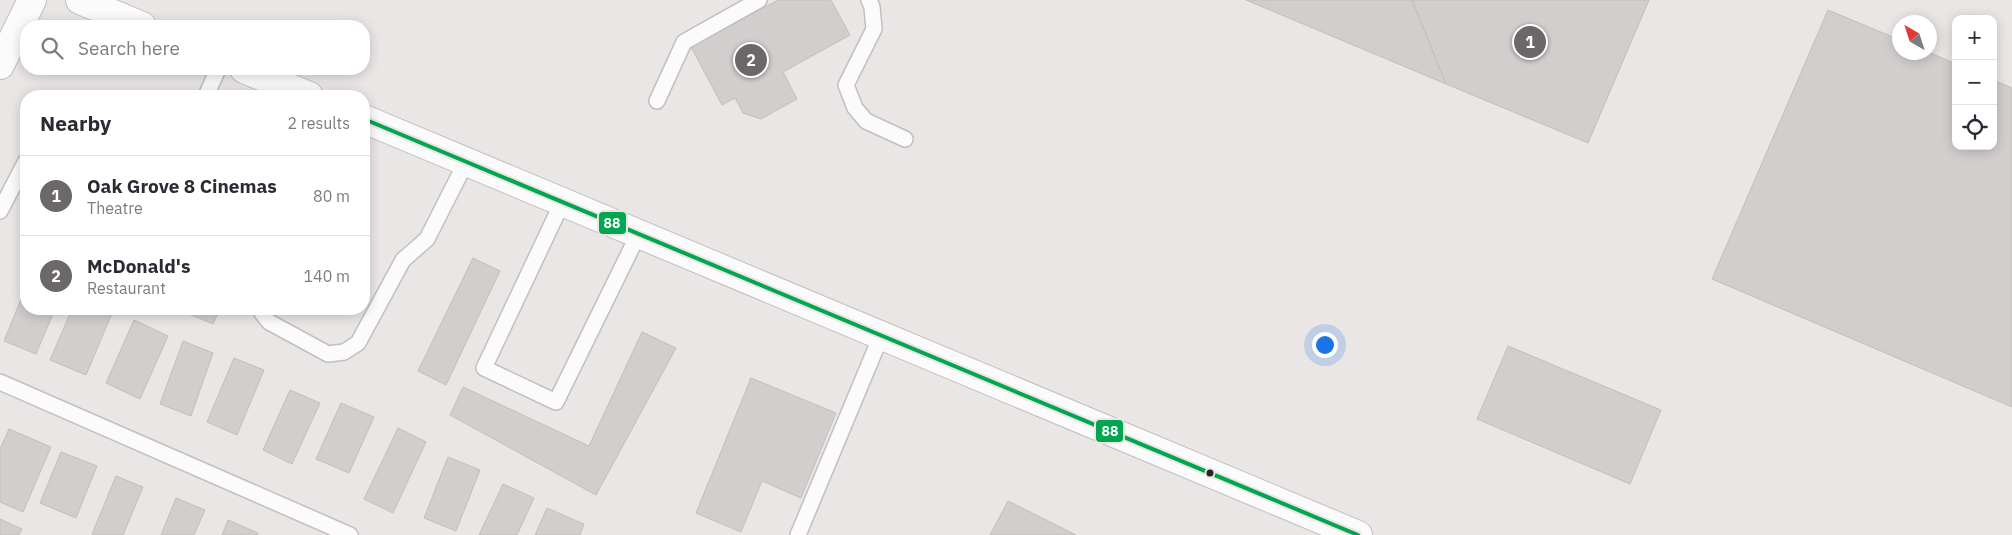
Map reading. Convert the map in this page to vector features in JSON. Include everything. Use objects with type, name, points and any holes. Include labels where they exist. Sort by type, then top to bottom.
[{"type":"main road","points":[[22,20],[32,0]]},
{"type":"main road","points":[[80,0],[128,20]]},
{"type":"main road","points":[[0,65],[20,24]]},
{"type":"main road","points":[[258,75],[295,90]]},
{"type":"main road","points":[[370,122],[1358,535]]},
{"type":"lane","points":[[657,101],[684,42],[759,0]]},
{"type":"lane","points":[[869,0],[872,7],[874,29],[846,85],[855,108],[866,120],[905,139]]},
{"type":"lane","points":[[209,90],[215,75]]},
{"type":"lane","points":[[264,315],[269,322],[328,354],[344,352],[358,343],[403,260],[427,239],[466,162]]},
{"type":"lane","points":[[0,211],[20,173]]},
{"type":"lane","points":[[562,202],[484,368],[556,402],[638,234]]},
{"type":"lane","points":[[798,535],[881,336]]},
{"type":"lane","points":[[0,382],[350,535]]},
{"type":"building","points":[[778,0],[831,0],[850,35],[783,72],[797,99],[761,119],[743,113],[735,98],[722,105],[691,47]]},
{"type":"building","points":[[1246,0],[1412,0],[1446,84]]},
{"type":"building","points":[[1412,0],[1649,0],[1588,143],[1446,84]]},
{"type":"building","points":[[1828,10],[1892,37],[1892,60],[1937,60],[1937,56],[1952,62],[1952,150],[1997,150],[1997,82],[2012,88],[2012,407],[1712,279]]},
{"type":"building","points":[[473,258],[500,271],[446,385],[418,371]]},
{"type":"building","points":[[20,302],[20,315],[52,315],[36,354],[4,341]]},
{"type":"building","points":[[69,315],[111,315],[86,375],[50,360]]},
{"type":"building","points":[[191,315],[217,315],[213,324]]},
{"type":"building","points":[[134,320],[168,336],[140,399],[106,383]]},
{"type":"building","points":[[642,332],[676,348],[596,495],[450,415],[463,387],[589,446]]},
{"type":"building","points":[[183,341],[213,353],[191,416],[160,404]]},
{"type":"building","points":[[1508,346],[1661,410],[1630,484],[1477,419]]},
{"type":"building","points":[[234,358],[264,370],[237,435],[207,422]]},
{"type":"building","points":[[751,378],[836,413],[801,498],[762,481],[741,532],[696,513]]},
{"type":"building","points":[[290,390],[320,403],[292,464],[263,450]]},
{"type":"building","points":[[341,403],[374,417],[349,473],[316,459]]},
{"type":"building","points":[[398,428],[426,442],[393,513],[364,499]]},
{"type":"building","points":[[9,429],[51,447],[23,512],[0,502],[0,449]]},
{"type":"building","points":[[61,452],[97,466],[76,518],[40,503]]},
{"type":"building","points":[[448,457],[480,470],[456,531],[424,518]]},
{"type":"building","points":[[116,476],[143,487],[123,535],[94,535],[92,534]]},
{"type":"building","points":[[503,484],[534,498],[517,535],[479,535]]},
{"type":"building","points":[[176,498],[205,510],[194,535],[161,535]]},
{"type":"building","points":[[1008,501],[1076,535],[990,535]]},
{"type":"building","points":[[547,508],[584,524],[580,535],[535,535]]},
{"type":"building","points":[[0,519],[22,529],[19,535],[0,535]]},
{"type":"building","points":[[228,520],[258,533],[257,535],[222,535]]},
{"type":"transit line","name":"88","points":[[370,122],[1358,535]]},
{"type":"place","name":"Oak Grove 8 Cinemas","points":[[1530,42]]},
{"type":"place","name":"McDonald's","points":[[751,60]]}]
